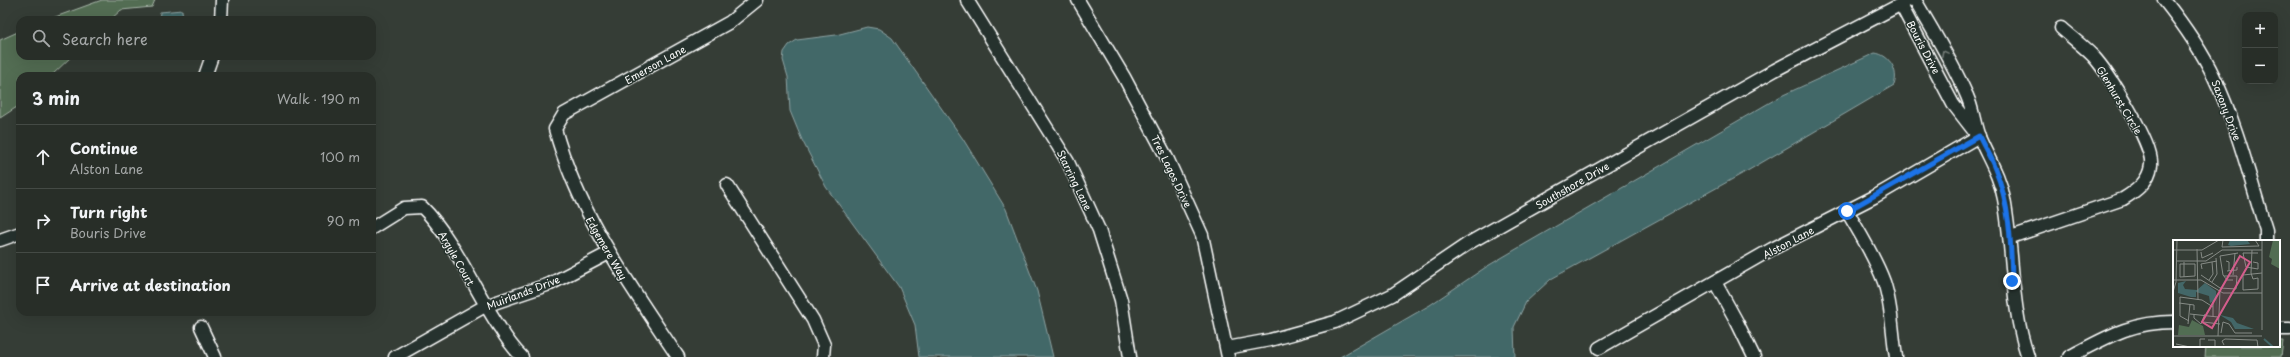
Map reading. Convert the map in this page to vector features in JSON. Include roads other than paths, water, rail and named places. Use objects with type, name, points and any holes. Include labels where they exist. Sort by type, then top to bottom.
[{"type":"street","points":[[220,16],[222,0]]},
{"type":"street","name":"Emerson Lane","points":[[555,129],[564,114],[730,22],[757,0]]},
{"type":"street","name":"Starring Lane","points":[[967,0],[1068,162],[1099,230],[1121,300],[1130,357]]},
{"type":"street","name":"Tres Lagos Drive","points":[[1078,0],[1124,77],[1168,160],[1202,235],[1228,353]]},
{"type":"street","name":"Bouris Drive","points":[[1915,0],[1967,96],[1979,136],[1995,169],[2004,196],[2010,237],[2012,281],[2020,332],[2028,357]]},
{"type":"street","name":"Saxony Drive","points":[[2164,0],[2191,36],[2214,76],[2235,128],[2265,237]]},
{"type":"street","name":"Southshore Drive","points":[[1228,353],[1335,322],[1392,295],[1468,243],[1775,70],[1905,2]]},
{"type":"street","name":"Bouris Drive","points":[[1905,2],[1953,104],[1979,136]]},
{"type":"street","name":"Glenhurst Circle","points":[[2010,237],[2123,199],[2139,190],[2151,164],[2149,150],[2141,132],[2116,89],[2094,56],[2061,28]]},
{"type":"street","points":[[206,72],[211,60]]},
{"type":"street","points":[[1946,90],[1960,83]]},
{"type":"street","name":"Edgemere Way","points":[[555,129],[560,149],[586,210],[609,253],[678,357]]},
{"type":"street","name":"Alston Lane","points":[[1599,348],[1714,282],[1847,211],[1979,136]]},
{"type":"street","points":[[727,185],[813,320],[824,345],[823,357]]},
{"type":"street","name":"Argyle Court","points":[[376,226],[404,208],[422,207],[436,220],[485,306],[515,350],[522,357]]},
{"type":"street","points":[[1847,211],[1875,260],[1884,282],[1891,311],[1896,357]]},
{"type":"street","points":[[0,240],[16,234]]},
{"type":"street","name":"Muirlands Drive","points":[[395,357],[485,306],[550,284],[609,253]]},
{"type":"street","points":[[1714,282],[1738,322],[1754,357]]},
{"type":"street","points":[[2069,357],[2119,330],[2153,322],[2173,322]]},
{"type":"street","points":[[201,327],[215,357]]},
{"type":"water","points":[[182,10],[183,16],[160,16],[160,12]]},
{"type":"water","points":[[867,27],[879,29],[892,38],[963,139],[1006,209],[1037,291],[1053,357],[919,357],[915,325],[899,287],[826,187],[802,140],[790,111],[788,77],[783,60],[784,52],[789,45],[797,40],[836,35]]},
{"type":"water","points":[[1875,53],[1885,57],[1892,64],[1895,74],[1894,85],[1749,170],[1551,279],[1526,302],[1514,327],[1515,357],[1340,357],[1430,305],[1486,267],[1781,96]]}]
